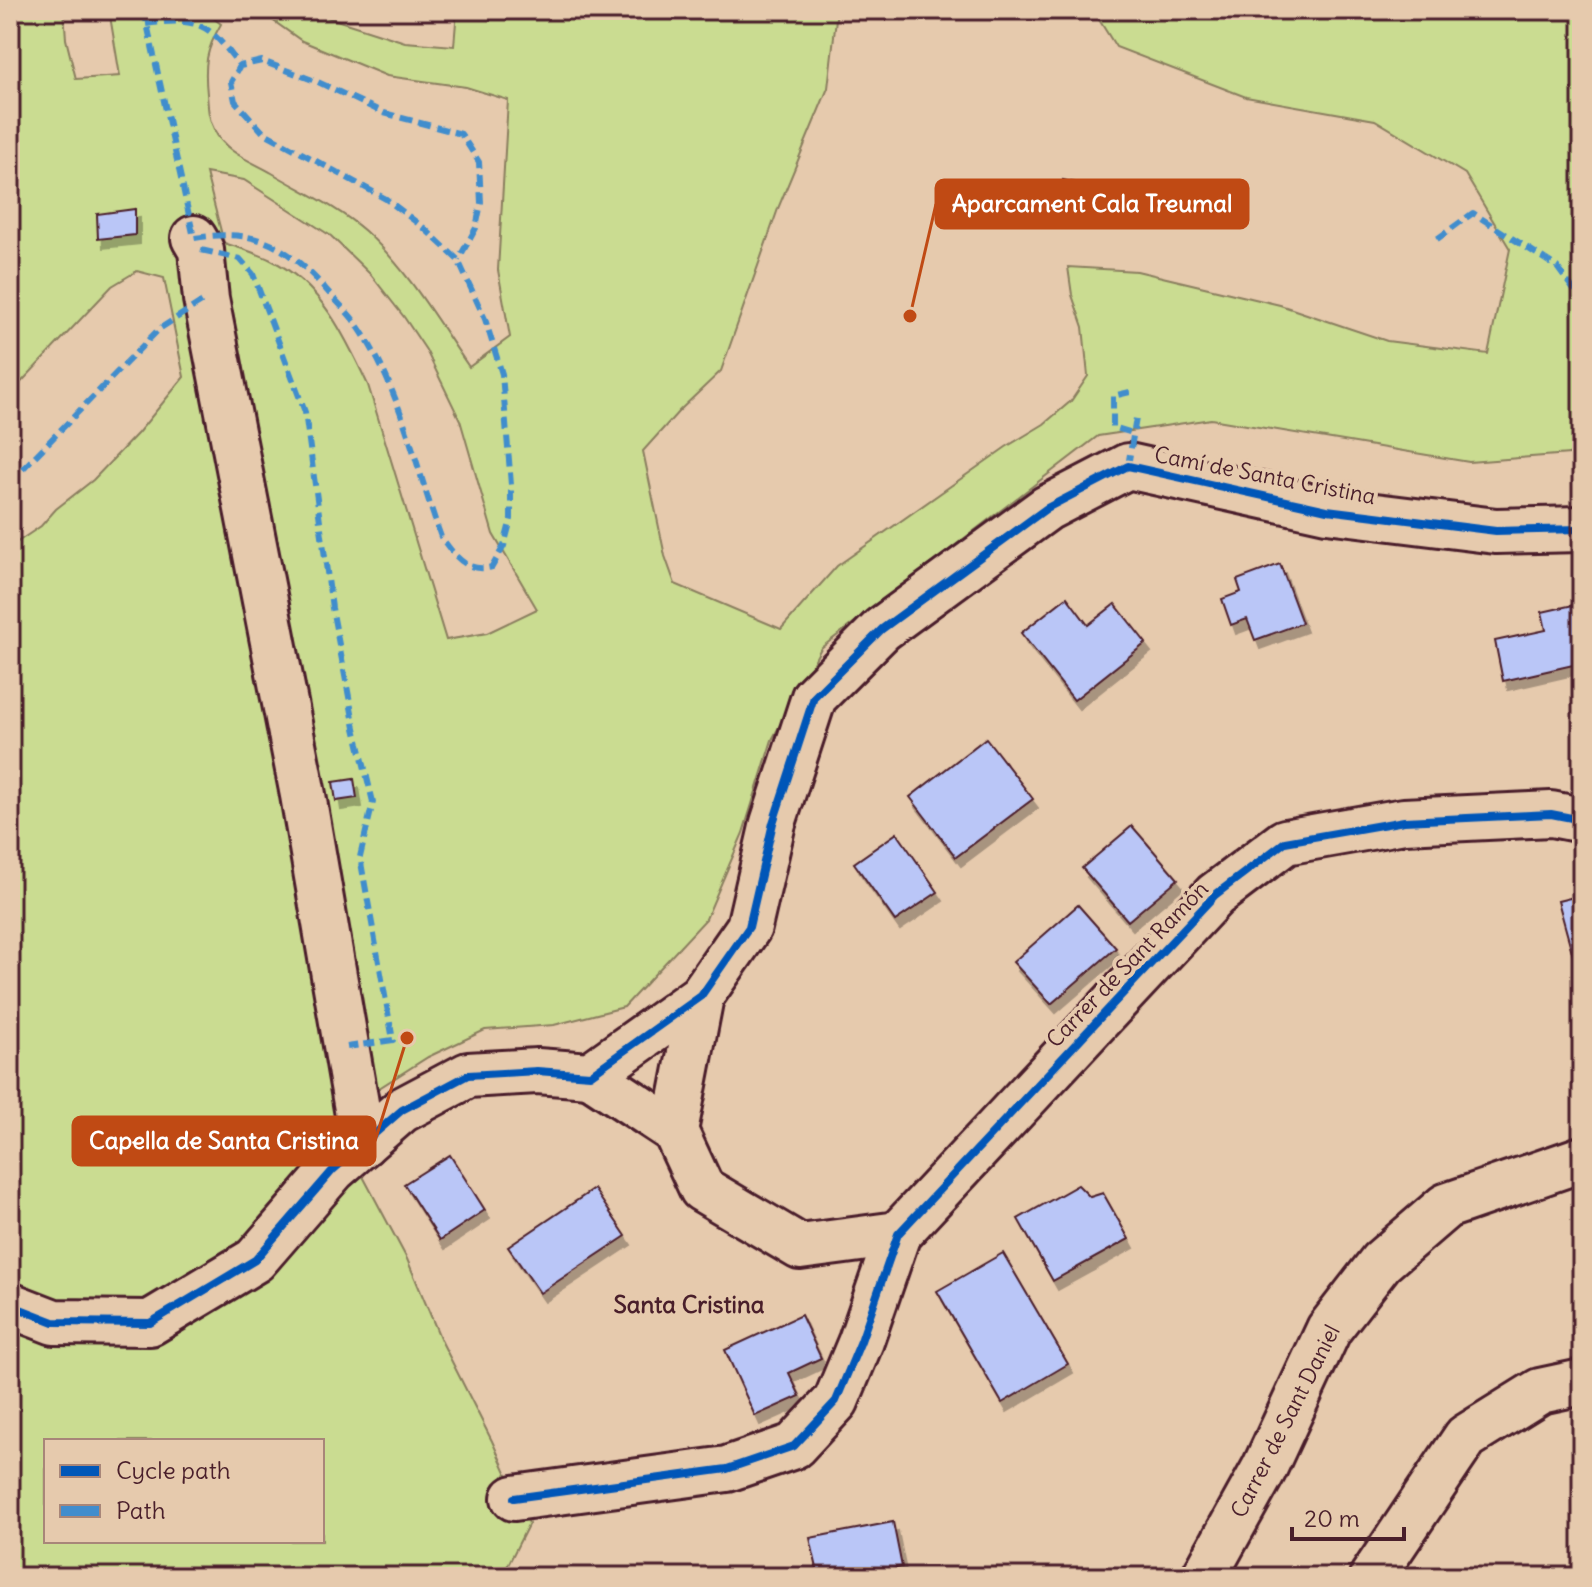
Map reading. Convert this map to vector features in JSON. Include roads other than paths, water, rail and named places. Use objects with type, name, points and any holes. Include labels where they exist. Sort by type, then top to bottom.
[{"type":"street","points":[[194,238],[201,250],[206,299],[303,795],[363,1144]]},
{"type":"street","name":"Camí de Santa Cristina","points":[[590,1075],[701,996],[749,927],[773,823],[814,697],[882,629],[1047,508],[1128,466],[1327,510],[1496,531],[1582,529]]},
{"type":"street","name":"Carrer de Sant Ramón","points":[[898,1234],[1215,895],[1285,842],[1404,821],[1551,814],[1582,820]]},
{"type":"street","points":[[675,1131],[701,996]]},
{"type":"street","points":[[10,1305],[54,1322],[150,1323],[255,1260],[333,1170],[402,1110],[468,1075],[537,1071],[590,1075],[675,1131],[702,1189],[800,1247],[898,1234],[861,1341],[836,1401],[794,1446],[727,1469],[514,1498]]},
{"type":"street","name":"Carrer de Sant Daniel","points":[[1204,1577],[1264,1469],[1329,1329],[1381,1262],[1446,1206],[1582,1159]]},
{"type":"street","points":[[1372,1577],[1466,1437],[1540,1391],[1582,1382]]},
{"type":"place","name":"Aparcament Cala Treumal","points":[[910,316]]},
{"type":"place","name":"Capella de Santa Cristina","points":[[407,1038]]},
{"type":"district","name":"Santa Cristina","points":[[689,1305]]}]
